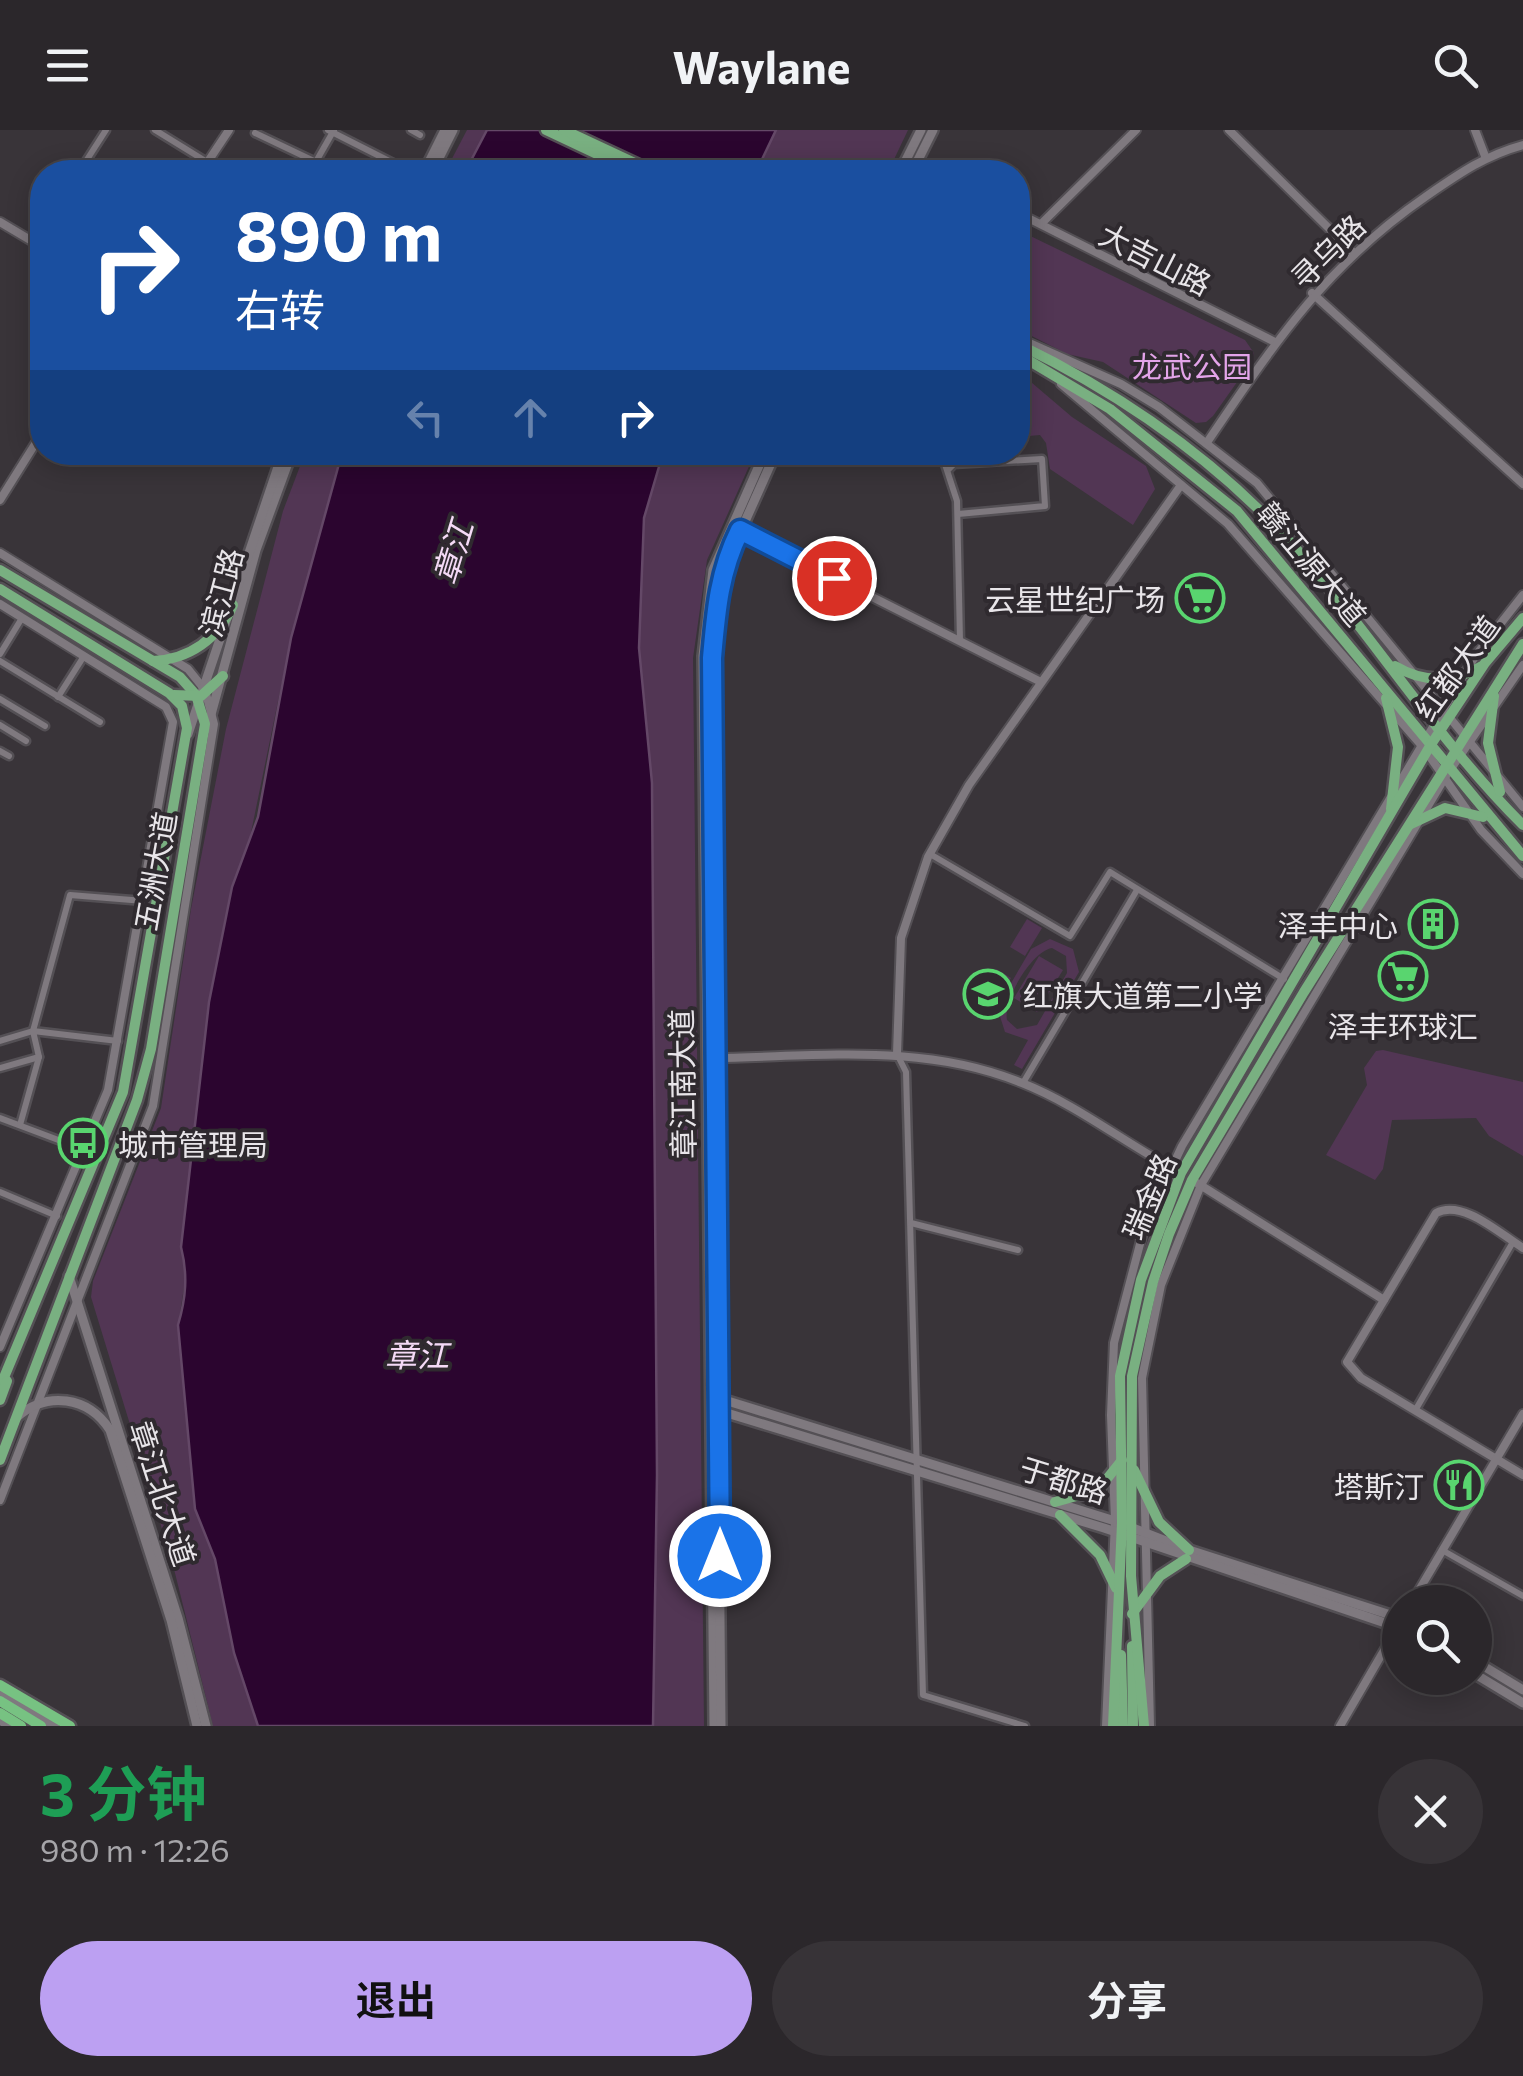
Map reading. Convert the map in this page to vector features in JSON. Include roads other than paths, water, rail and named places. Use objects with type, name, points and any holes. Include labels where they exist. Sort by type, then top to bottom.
[{"type":"highway","points":[[0,1685],[4,1696],[41,1726]]},
{"type":"highway","points":[[4,1696],[70,1726]]},
{"type":"highway","points":[[0,1716],[21,1726]]},
{"type":"main road","points":[[431,160],[449,130]]},
{"type":"main road","points":[[437,160],[449,130]]},
{"type":"main road","points":[[546,130],[610,160]]},
{"type":"main road","points":[[564,130],[628,160]]},
{"type":"main road","points":[[906,160],[921,130]]},
{"type":"main road","points":[[918,160],[934,130]]},
{"type":"main road","name":"赣江源大道","points":[[1030,347],[1120,399],[1194,451],[1304,558],[1519,816]]},
{"type":"main road","name":"赣江源大道","points":[[1030,364],[1110,409],[1237,511],[1446,771],[1523,856]]},
{"type":"main road","name":"滨江路","points":[[203,703],[267,490],[278,465]]},
{"type":"main road","name":"滨江路","points":[[223,676],[256,550],[287,465]]},
{"type":"main road","name":"章江南大道","points":[[718,1726],[703,656],[713,570],[759,465]]},
{"type":"main road","name":"章江南大道","points":[[710,1058],[712,658],[722,573],[770,465]]},
{"type":"main road","points":[[0,570],[186,682],[203,703]]},
{"type":"main road","points":[[0,589],[169,693],[203,703]]},
{"type":"main road","points":[[152,661],[173,658],[210,639],[233,605]]},
{"type":"main road","name":"红都大道","points":[[1427,747],[1485,664],[1523,618]]},
{"type":"main road","name":"红都大道","points":[[1446,771],[1523,644]]},
{"type":"main road","points":[[1386,659],[1412,675],[1437,680],[1465,675],[1485,664]]},
{"type":"main road","points":[[1396,839],[1422,816],[1446,808],[1470,812],[1500,833],[1519,816],[1492,772],[1490,714],[1503,674]]},
{"type":"main road","points":[[203,703],[223,676]]},
{"type":"main road","points":[[1379,684],[1391,712],[1398,750],[1395,792],[1385,831]]},
{"type":"main road","points":[[169,693],[203,703]]},
{"type":"main road","name":"五洲大道","points":[[54,1259],[123,1092],[186,739],[203,703]]},
{"type":"main road","name":"五洲大道","points":[[69,1276],[138,1100],[150,1049],[202,746],[203,703]]},
{"type":"main road","name":"瑞金路","points":[[1128,1463],[1120,1376],[1124,1347],[1176,1170],[1385,831],[1427,747]]},
{"type":"main road","name":"瑞金路","points":[[1147,1726],[1132,1612],[1128,1463],[1136,1348],[1153,1282],[1196,1183],[1396,839],[1446,771]]},
{"type":"main road","points":[[0,1386],[54,1259]]},
{"type":"main road","points":[[0,1400],[54,1259]]},
{"type":"main road","points":[[0,1460],[69,1276]]},
{"type":"main road","points":[[0,1440],[69,1276]]},
{"type":"main road","name":"章江北大道","points":[[69,1276],[178,1618],[206,1726]]},
{"type":"main road","name":"于都路","points":[[715,1397],[1056,1502],[1187,1554],[1382,1618]]},
{"type":"main road","name":"章江北大道","points":[[39,1403],[57,1400],[80,1404],[110,1430],[171,1620],[197,1726]]},
{"type":"main road","points":[[14,1420],[39,1403]]},
{"type":"main road","name":"于都路","points":[[715,1410],[1128,1532]]},
{"type":"main road","points":[[1056,1502],[1091,1494],[1128,1463],[1159,1522],[1187,1554],[1160,1576],[1132,1612],[1134,1726]]},
{"type":"main road","points":[[1060,1514],[1100,1555],[1112,1575],[1118,1605],[1122,1726]]},
{"type":"main road","name":"瑞金路","points":[[1110,1726],[1118,1605],[1128,1532]]},
{"type":"main road","points":[[1492,1671],[1523,1690]]},
{"type":"main road","points":[[1492,1684],[1523,1703]]},
{"type":"main road","points":[[4,1696],[55,1726]]},
{"type":"main road","points":[[0,1716],[10,1726]]},
{"type":"street","points":[[87,160],[106,130]]},
{"type":"street","points":[[154,130],[204,160]]},
{"type":"street","points":[[208,160],[229,130]]},
{"type":"street","points":[[411,130],[420,134]]},
{"type":"street","points":[[536,130],[600,160]]},
{"type":"street","points":[[576,130],[639,160]]},
{"type":"street","points":[[1042,224],[1136,130]]},
{"type":"street","points":[[1229,130],[1353,252]]},
{"type":"street","points":[[1475,130],[1485,156]]},
{"type":"street","points":[[317,160],[331,131],[387,160]]},
{"type":"street","points":[[256,133],[312,160]]},
{"type":"street","name":"寻乌路","points":[[1208,442],[1275,342],[1312,294],[1353,252],[1485,156],[1523,145]]},
{"type":"street","name":"大吉山路","points":[[1030,218],[1275,342]]},
{"type":"street","points":[[0,222],[30,240]]},
{"type":"street","points":[[1312,294],[1523,484]]},
{"type":"street","points":[[1030,345],[1121,384],[1208,442],[1256,484],[1315,550],[1412,675],[1443,722]]},
{"type":"street","points":[[930,854],[1070,936],[1110,872],[1289,982],[1395,792],[1427,747],[1391,712],[1228,524],[1060,383],[1030,364]]},
{"type":"street","points":[[0,500],[30,452]]},
{"type":"street","points":[[958,514],[1045,506],[1042,459],[1030,460]]},
{"type":"street","points":[[947,465],[958,514],[960,642]]},
{"type":"street","points":[[949,469],[953,465]]},
{"type":"street","points":[[1026,1726],[923,1695],[906,1072],[897,1054],[901,938],[930,854],[969,786],[1181,485]]},
{"type":"street","points":[[740,530],[1041,682]]},
{"type":"street","points":[[0,553],[173,658],[203,703],[213,733],[153,1106],[0,1500]]},
{"type":"street","points":[[1443,722],[1465,675],[1523,594]]},
{"type":"street","points":[[0,604],[166,706],[173,722],[108,1090],[0,1348]]},
{"type":"street","points":[[22,618],[0,657],[100,722]]},
{"type":"street","points":[[58,697],[84,656]]},
{"type":"street","points":[[1492,772],[1463,746],[1523,665]]},
{"type":"street","points":[[0,699],[45,726]]},
{"type":"street","points":[[166,706],[203,703]]},
{"type":"street","points":[[0,725],[26,741]]},
{"type":"street","points":[[0,751],[9,756]]},
{"type":"street","points":[[1446,771],[1481,830],[1523,874]]},
{"type":"street","points":[[1110,1726],[1112,1575],[1143,1487],[1145,1350],[1161,1285],[1196,1183],[1446,771]]},
{"type":"street","points":[[1023,1083],[1137,890]]},
{"type":"street","points":[[20,1125],[38,1057],[33,1031],[70,895],[144,901]]},
{"type":"street","points":[[0,1041],[33,1031],[119,1042]]},
{"type":"street","points":[[710,1058],[897,1054],[959,1062],[1023,1083],[1176,1170],[1145,1225],[1114,1343],[1111,1415],[1116,1472],[1144,1596],[1147,1726]]},
{"type":"street","points":[[0,1068],[38,1057]]},
{"type":"street","points":[[0,1118],[86,1150]]},
{"type":"street","points":[[1196,1183],[1384,1300]]},
{"type":"street","points":[[0,1192],[58,1216]]},
{"type":"street","points":[[1523,1248],[1462,1211],[1448,1207],[1436,1213],[1348,1358],[1348,1367],[1523,1475]]},
{"type":"street","points":[[910,1223],[1018,1250]]},
{"type":"street","points":[[1416,1409],[1513,1242]]},
{"type":"street","points":[[1422,1585],[1523,1414]]},
{"type":"street","points":[[1442,1550],[1523,1596]]},
{"type":"street","points":[[1340,1726],[1382,1653]]},
{"type":"water","points":[[487,130],[776,130],[762,160],[471,160]]},
{"type":"water","name":"章江","points":[[339,465],[659,465],[644,518],[639,648],[652,783],[657,1475],[653,1726],[258,1726],[234,1653],[215,1559],[195,1509],[178,1325],[185,1286],[181,1247],[209,1002],[232,887],[258,817],[291,638]]},
{"type":"place","name":"云星世纪广场","points":[[1200,598]]},
{"type":"place","name":"泽丰中心","points":[[1433,924]]},
{"type":"place","name":"泽丰环球汇","points":[[1403,976]]},
{"type":"place","name":"红旗大道第二小学","points":[[988,994]]},
{"type":"place","name":"城市管理局","points":[[83,1143]]},
{"type":"place","name":"塔斯汀","points":[[1459,1485]]},
{"type":"park label","name":"龙武公园","points":[[1192,365]]}]
